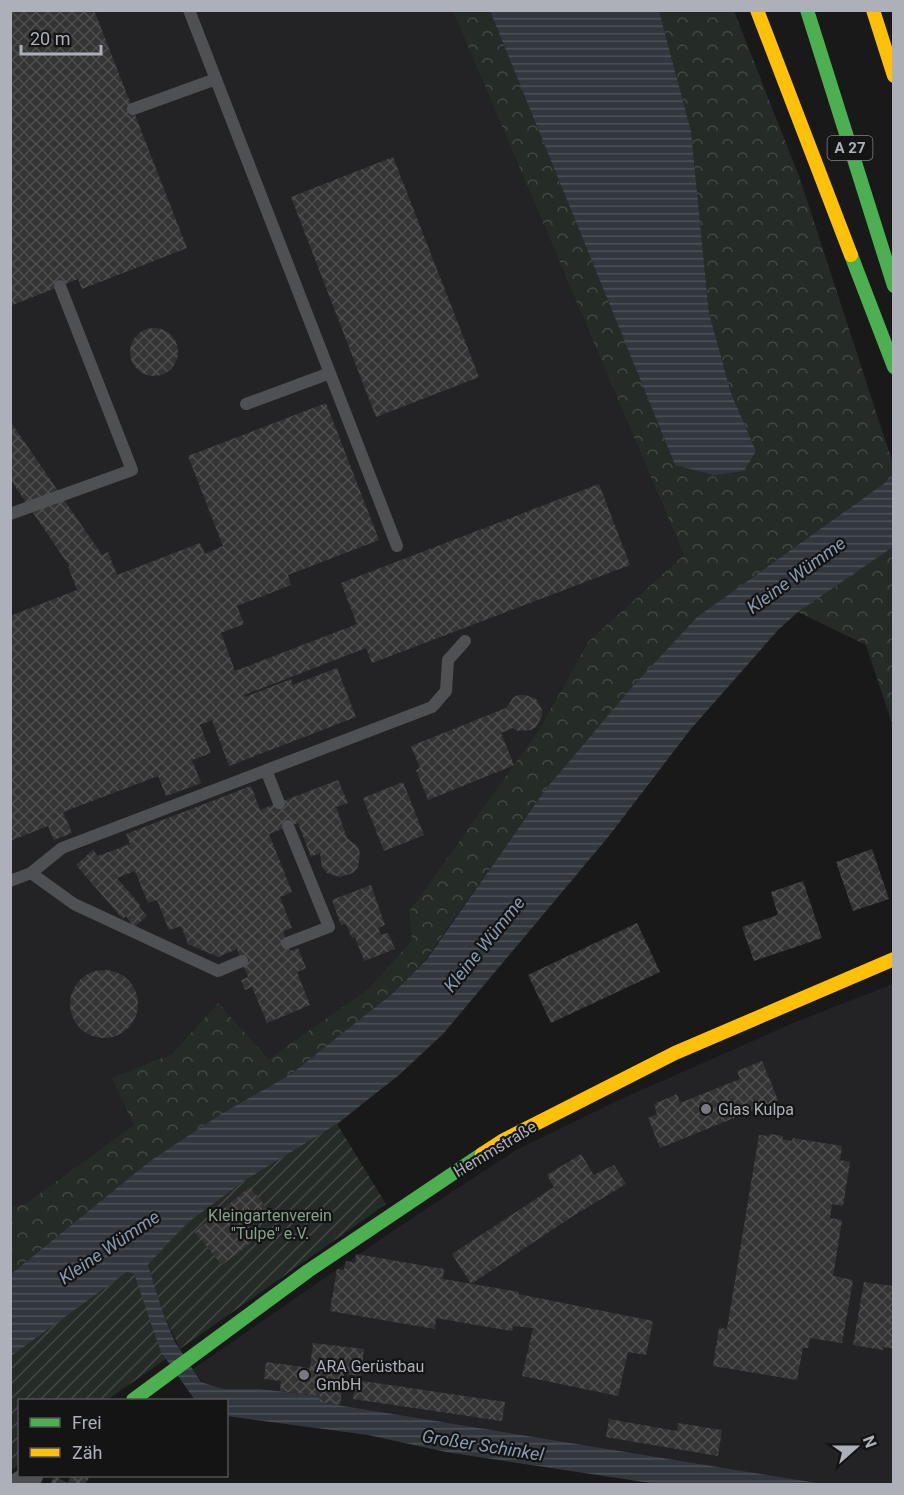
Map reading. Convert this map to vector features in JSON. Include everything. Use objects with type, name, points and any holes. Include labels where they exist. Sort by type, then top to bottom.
[{"type":"main road","points":[[757,10],[894,367]]},
{"type":"main road","name":"A 27","points":[[807,10],[894,286]]},
{"type":"main road","points":[[873,10],[894,76]]},
{"type":"main road","name":"Hemmstraße","points":[[136,1399],[308,1271],[502,1141],[675,1053],[894,959]]},
{"type":"lane","points":[[189,10],[397,546]]},
{"type":"lane","points":[[133,109],[216,79]]},
{"type":"lane","points":[[10,514],[132,470],[60,286]]},
{"type":"lane","points":[[246,404],[330,374]]},
{"type":"lane","points":[[10,880],[31,873],[62,848],[432,707],[446,691],[448,660],[465,641]]},
{"type":"lane","points":[[266,770],[279,803]]},
{"type":"lane","points":[[287,943],[329,927],[288,826]]},
{"type":"lane","points":[[31,873],[74,904],[218,971],[242,961]]},
{"type":"shaded area","points":[[10,11],[453,11],[684,555],[588,642],[539,730],[412,940],[369,988],[269,1059],[218,1003],[172,1054],[111,1078],[134,1125],[25,1204],[11,1206]]},
{"type":"shaded area","points":[[893,984],[893,1484],[823,1484],[319,1402],[319,1396],[260,1389],[223,1390],[202,1382],[193,1369],[394,1230],[516,1150],[621,1099],[798,1021]]},
{"type":"green space","points":[[453,11],[490,11],[675,465],[756,451],[731,393],[709,313],[691,131],[659,11],[734,11],[800,179],[893,464],[893,477],[697,617],[632,687],[545,790],[426,959],[393,993],[291,1074],[221,1114],[150,1161],[11,1274],[11,1206],[25,1204],[134,1125],[111,1078],[172,1054],[218,1003],[269,1059],[369,988],[412,940],[409,912],[539,730],[588,642],[684,555]]},
{"type":"green space","points":[[893,547],[893,726],[866,645],[798,612]]},
{"type":"green space","name":"Kleingartenverein \"Tulpe\" e.V.","points":[[337,1124],[386,1204],[180,1349],[163,1313],[148,1265],[186,1224],[244,1181]]},
{"type":"green space","points":[[127,1272],[134,1274],[166,1359],[108,1399],[18,1399],[18,1465],[11,1471],[10,1356]]},
{"type":"water","points":[[490,11],[659,11],[691,131],[709,313],[731,393],[756,451],[744,471],[714,475],[675,465]]},
{"type":"water","points":[[893,477],[893,547],[798,612],[778,630],[690,730],[609,836],[443,1034],[399,1075],[337,1124],[244,1181],[186,1224],[148,1265],[175,1342],[201,1382],[223,1389],[260,1389],[320,1396],[319,1402],[823,1484],[657,1484],[446,1452],[368,1435],[228,1416],[228,1399],[194,1399],[161,1352],[134,1274],[127,1272],[11,1356],[11,1274],[150,1161],[221,1114],[291,1074],[393,993],[427,959],[545,790],[632,687],[697,617]]},
{"type":"building","points":[[14,10],[94,10],[187,248],[82,289],[78,279],[10,306],[10,12]]},
{"type":"building","points":[[393,157],[479,377],[376,417],[291,197]]},
{"type":"building","points":[[154,328],[171,335],[178,352],[171,369],[154,376],[137,369],[130,352],[137,335]]},
{"type":"building","points":[[326,403],[379,540],[288,575],[291,585],[237,606],[244,624],[221,633],[235,671],[357,624],[341,583],[599,484],[630,565],[372,663],[366,648],[244,695],[245,697],[291,679],[293,685],[337,668],[356,717],[229,766],[212,720],[200,725],[211,753],[192,760],[201,783],[166,796],[158,776],[63,812],[72,833],[54,840],[48,826],[10,841],[10,616],[77,590],[68,567],[70,567],[10,479],[10,421],[102,555],[108,552],[117,575],[200,543],[205,554],[223,546],[188,456]]},
{"type":"building","points":[[518,695],[536,699],[542,710],[542,716],[536,727],[531,730],[518,731],[513,728],[501,733],[514,765],[428,800],[416,770],[420,768],[411,746],[506,708]]},
{"type":"building","points":[[338,780],[348,803],[336,807],[347,838],[358,847],[360,854],[358,867],[353,873],[340,877],[327,873],[322,867],[320,853],[311,857],[298,823],[269,834],[292,892],[280,897],[292,928],[283,931],[290,951],[298,948],[306,968],[297,972],[310,1005],[267,1023],[252,987],[245,990],[241,980],[248,977],[237,949],[218,957],[188,944],[181,926],[169,930],[157,900],[148,903],[135,871],[117,878],[147,916],[134,927],[126,916],[123,919],[76,865],[93,850],[98,856],[130,844],[126,834],[251,786],[260,810]]},
{"type":"building","points":[[403,782],[424,835],[384,851],[363,798]]},
{"type":"building","points":[[872,849],[889,899],[853,911],[836,862]]},
{"type":"building","points":[[803,881],[822,938],[754,961],[742,927],[778,915],[771,892]]},
{"type":"building","points":[[371,885],[385,925],[378,928],[381,935],[388,933],[395,949],[364,961],[355,937],[352,938],[346,924],[341,925],[332,900]]},
{"type":"building","points":[[637,923],[660,972],[551,1023],[528,975]]},
{"type":"building","points":[[104,970],[117,973],[128,980],[135,991],[138,1004],[135,1017],[128,1028],[117,1035],[104,1038],[91,1035],[80,1028],[73,1017],[70,1004],[73,991],[80,980],[91,973]]},
{"type":"building","name":"Glas Kulpa","points":[[762,1061],[778,1100],[660,1148],[648,1118],[657,1114],[654,1104],[677,1094],[680,1103],[740,1079],[737,1071]]},
{"type":"building","points":[[770,1134],[783,1136],[782,1139],[792,1141],[793,1138],[842,1146],[840,1160],[850,1162],[843,1206],[832,1204],[830,1218],[842,1220],[833,1276],[853,1280],[842,1343],[810,1338],[808,1348],[803,1348],[797,1380],[713,1366],[719,1328],[727,1329],[759,1135],[769,1136]]},
{"type":"building","points":[[581,1154],[594,1175],[614,1165],[626,1184],[573,1216],[471,1284],[452,1254],[554,1187],[547,1175]]},
{"type":"building","points":[[250,1187],[268,1210],[248,1226],[257,1238],[222,1265],[195,1232]]},
{"type":"building","points":[[356,1254],[444,1269],[443,1279],[519,1292],[518,1294],[653,1321],[646,1355],[628,1352],[618,1396],[522,1376],[533,1328],[513,1326],[512,1331],[436,1318],[435,1329],[330,1311],[337,1269],[344,1270],[346,1261],[355,1263]]},
{"type":"building","points":[[864,1282],[893,1286],[894,1349],[883,1347],[883,1350],[853,1345]]},
{"type":"building","name":"ARA Gerüstbau GmbH","points":[[313,1343],[364,1349],[361,1376],[344,1374],[340,1405],[319,1402],[320,1396],[280,1391],[281,1381],[264,1379],[266,1362],[310,1368]]},
{"type":"building","points":[[356,1380],[505,1402],[502,1421],[353,1399]]},
{"type":"building","points":[[609,1419],[677,1431],[678,1423],[722,1430],[718,1456],[606,1437]]},
{"type":"building","points":[[54,1477],[67,1483],[71,1477],[89,1478],[85,1484],[50,1484]]},
{"type":"traffic: fast","points":[[807,10],[894,286]]},
{"type":"traffic: fast","points":[[851,255],[894,367]]},
{"type":"traffic: fast","points":[[134,1399],[308,1271],[482,1154]]},
{"type":"traffic: slow","points":[[757,10],[851,255]]},
{"type":"traffic: slow","points":[[873,10],[894,76]]},
{"type":"traffic: slow","points":[[482,1154],[502,1141],[675,1053],[894,959]]},
{"type":"place","name":"Glas Kulpa","points":[[706,1109]]},
{"type":"place","name":"ARA Gerüstbau GmbH","points":[[304,1375]]},
{"type":"water label","name":"Kleine Wümme","points":[[796,575]]},
{"type":"water label","name":"Kleine Wümme","points":[[484,944]]},
{"type":"water label","name":"Kleine Wümme","points":[[109,1247]]},
{"type":"water label","name":"Großer Schinkel","points":[[483,1445]]}]
